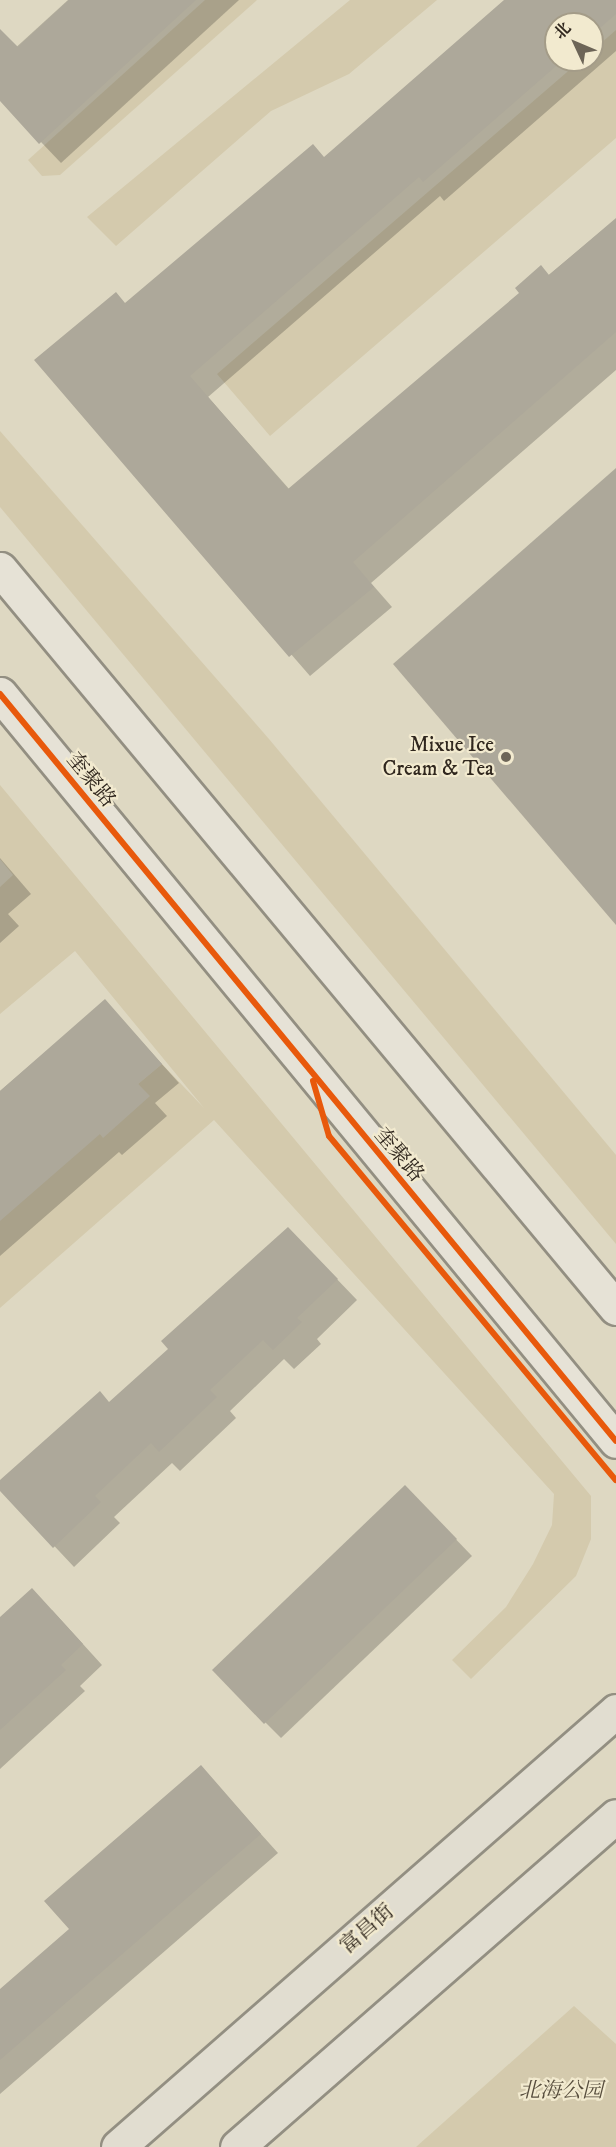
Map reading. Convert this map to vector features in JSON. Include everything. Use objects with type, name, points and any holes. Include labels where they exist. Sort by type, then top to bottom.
[{"type":"main road","name":"富昌街","points":[[118,2147],[616,1711]]},
{"type":"main road","points":[[237,2147],[616,1816]]},
{"type":"street","points":[[0,569],[616,1308]]},
{"type":"street","name":"奎聚路","points":[[0,694],[616,1440]]},
{"type":"green space","points":[[205,0],[257,0],[60,175],[42,176],[28,160]]},
{"type":"green space","points":[[350,0],[437,0],[349,74],[271,111],[116,246],[87,217]]},
{"type":"green space","points":[[616,30],[616,138],[270,436],[217,374],[567,72],[604,72],[604,40]]},
{"type":"green space","points":[[0,431],[269,739],[616,1155],[616,1244],[0,507]]},
{"type":"green space","points":[[0,785],[591,1496],[591,1539],[576,1576],[471,1679],[452,1660],[506,1607],[533,1564],[552,1525],[554,1494],[214,1120],[0,1308],[0,1215],[93,1126],[103,1137],[149,1096],[138,1084],[162,1064],[204,1108],[75,951],[0,1014],[0,887],[13,875],[0,859]]},
{"type":"green space","name":"北海公园","points":[[574,2006],[616,2044],[616,2147],[416,2147]]},
{"type":"building","points":[[69,0],[196,0],[39,144],[0,101],[0,29],[18,47]]},
{"type":"building","points":[[504,0],[616,0],[616,14],[604,24],[604,12],[544,12],[544,72],[549,72],[423,182],[419,177],[190,376],[288,489],[519,293],[515,288],[541,265],[549,275],[616,218],[616,332],[353,562],[374,587],[289,657],[34,360],[116,292],[125,303],[313,144],[324,157]]},
{"type":"building","points":[[616,468],[616,925],[393,664]]},
{"type":"building","points":[[105,999],[162,1064],[138,1084],[150,1096],[103,1138],[100,1134],[0,1221],[0,1091]]},
{"type":"building","points":[[288,1227],[338,1279],[297,1318],[302,1322],[273,1350],[263,1340],[210,1390],[217,1397],[159,1452],[151,1443],[95,1496],[101,1502],[53,1548],[0,1491],[0,1480],[100,1391],[109,1402],[168,1349],[161,1341]]},
{"type":"building","points":[[405,1485],[457,1539],[264,1724],[212,1670]]},
{"type":"building","points":[[32,1588],[83,1644],[61,1665],[66,1670],[0,1730],[0,1617]]},
{"type":"building","points":[[201,1765],[261,1834],[0,2060],[0,1989],[69,1929],[44,1901]]},
{"type":"cycle path","points":[[0,694],[616,1441]]},
{"type":"cycle path","points":[[313,1081],[329,1136],[616,1480]]},
{"type":"place","name":"Mixue Ice Cream & Tea","points":[[506,757]]}]
